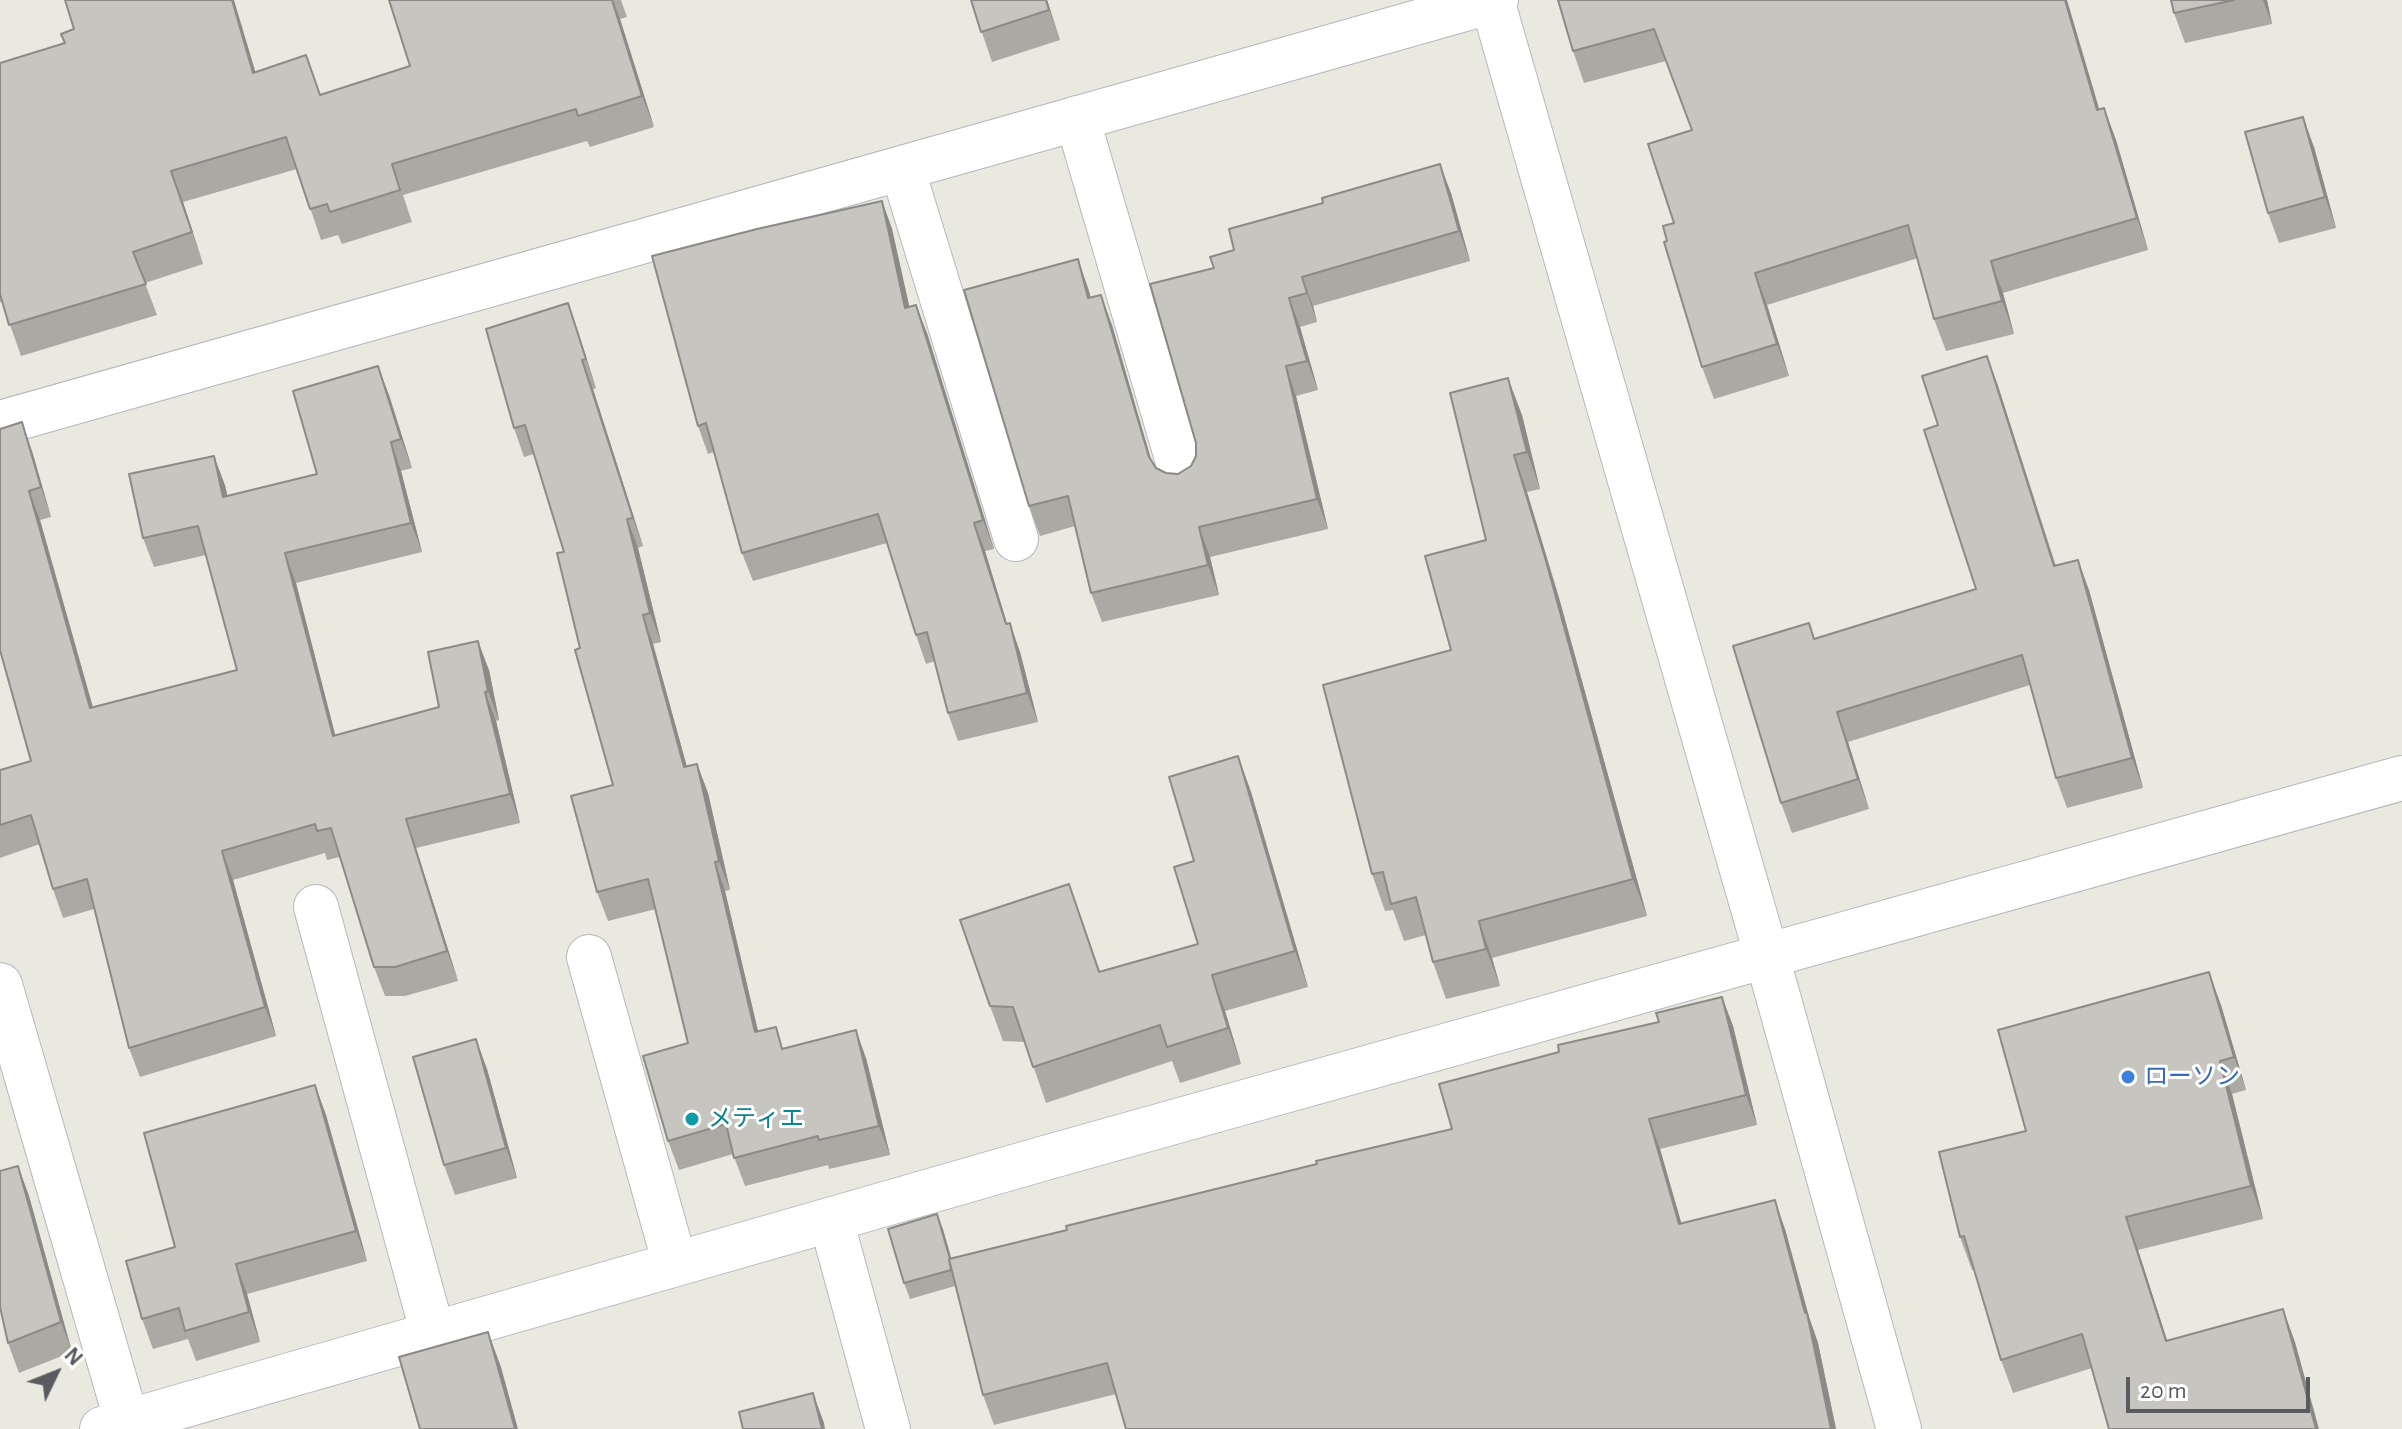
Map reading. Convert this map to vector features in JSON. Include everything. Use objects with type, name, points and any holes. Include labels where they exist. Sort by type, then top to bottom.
[{"type":"street","points":[[0,423],[1493,0],[1899,1429]]},
{"type":"street","points":[[1077,118],[1183,479]]},
{"type":"street","points":[[902,168],[1016,539]]},
{"type":"street","points":[[0,985],[135,1424],[675,1264],[2402,778]]},
{"type":"street","points":[[316,907],[433,1334]]},
{"type":"street","points":[[589,957],[675,1264]]},
{"type":"street","points":[[831,1220],[888,1429]]},
{"type":"building","points":[[65,0],[232,0],[253,73],[306,55],[320,95],[410,66],[389,0],[612,0],[642,96],[578,116],[576,109],[392,164],[400,190],[330,212],[327,204],[310,209],[286,137],[171,171],[192,232],[133,252],[146,284],[9,325],[0,294],[0,63],[65,43],[61,34],[74,29]]},
{"type":"building","points":[[971,0],[1046,0],[1049,10],[981,32]]},
{"type":"building","points":[[1558,0],[2065,0],[2097,110],[2104,108],[2137,218],[1991,261],[2002,301],[1934,319],[1908,225],[1755,273],[1777,344],[1702,367],[1664,242],[1667,241],[1663,226],[1674,223],[1648,144],[1692,130],[1654,29],[1573,51]]},
{"type":"building","points":[[2171,0],[2234,0],[2174,13]]},
{"type":"building","points":[[2303,117],[2325,197],[2268,213],[2245,132]]},
{"type":"building","points":[[1440,164],[1459,231],[1302,277],[1307,293],[1289,298],[1307,361],[1286,366],[1317,499],[1199,527],[1208,565],[1091,593],[1068,496],[1029,506],[964,290],[1078,259],[1088,298],[1101,295],[1149,457],[1156,468],[1178,474],[1191,466],[1196,456],[1196,443],[1150,284],[1214,268],[1210,257],[1234,250],[1229,229],[1323,203],[1322,198]]},
{"type":"building","points":[[882,201],[905,308],[916,305],[983,520],[974,523],[1006,624],[1010,623],[1027,693],[948,713],[927,632],[916,635],[878,514],[742,553],[706,423],[698,426],[652,256]]},
{"type":"building","points":[[568,303],[586,359],[582,360],[633,518],[627,519],[650,613],[643,615],[684,767],[697,764],[719,861],[715,862],[755,1032],[776,1027],[782,1049],[856,1030],[879,1126],[819,1140],[818,1136],[734,1158],[726,1124],[668,1141],[643,1056],[688,1043],[648,879],[597,892],[571,796],[613,785],[575,650],[580,648],[557,553],[564,552],[525,425],[514,428],[486,329]]},
{"type":"building","points":[[1987,356],[2054,566],[2078,560],[2132,758],[2056,778],[2022,655],[1837,712],[1858,779],[1781,803],[1733,646],[1809,623],[1814,639],[1976,589],[1924,430],[1938,425],[1922,376]]},
{"type":"building","points":[[378,366],[401,439],[391,442],[411,523],[285,553],[333,736],[439,707],[428,652],[478,641],[488,691],[485,692],[510,794],[406,819],[447,951],[395,967],[374,967],[331,828],[317,831],[315,824],[222,851],[265,1007],[129,1048],[87,879],[53,889],[31,815],[0,825],[0,770],[31,761],[0,650],[0,429],[22,422],[41,487],[29,491],[90,708],[237,670],[198,526],[143,538],[129,474],[214,456],[223,497],[317,474],[293,391]]},
{"type":"building","points":[[1508,378],[1527,452],[1514,455],[1633,879],[1479,921],[1486,949],[1433,962],[1416,897],[1391,904],[1383,872],[1372,874],[1323,685],[1451,650],[1425,556],[1486,540],[1450,393]]},
{"type":"building","points":[[1238,756],[1295,951],[1212,975],[1228,1028],[1167,1047],[1160,1025],[1033,1067],[1013,1007],[990,1006],[960,920],[1069,884],[1099,972],[1198,944],[1174,867],[1194,861],[1169,777]]},
{"type":"building","points":[[2209,972],[2234,1057],[2220,1061],[2251,1186],[2126,1217],[2166,1341],[2283,1309],[2316,1429],[2109,1429],[2082,1334],[2001,1360],[1964,1236],[1960,1237],[1939,1152],[2026,1131],[1998,1030]]},
{"type":"building","points":[[1722,997],[1746,1095],[1649,1119],[1679,1224],[1775,1200],[1807,1313],[1831,1429],[1126,1429],[1107,1363],[983,1395],[949,1259],[1067,1230],[1066,1226],[1317,1164],[1316,1161],[1452,1129],[1439,1084],[1559,1052],[1558,1045],[1659,1022],[1656,1013]]},
{"type":"building","points":[[476,1039],[506,1148],[444,1165],[413,1057]]},
{"type":"building","points":[[315,1085],[356,1231],[236,1264],[249,1312],[185,1331],[179,1308],[142,1319],[126,1261],[175,1247],[144,1133]]},
{"type":"building","points":[[18,1166],[61,1322],[8,1343],[0,1307],[0,1171]]},
{"type":"building","points":[[937,1214],[951,1270],[904,1283],[888,1229]]},
{"type":"building","points":[[488,1332],[515,1429],[420,1429],[399,1357]]},
{"type":"building","points":[[813,1393],[822,1429],[743,1429],[739,1412]]},
{"type":"place","name":"ローソン","points":[[2128,1077]]},
{"type":"place","name":"メティエ","points":[[692,1119]]}]
